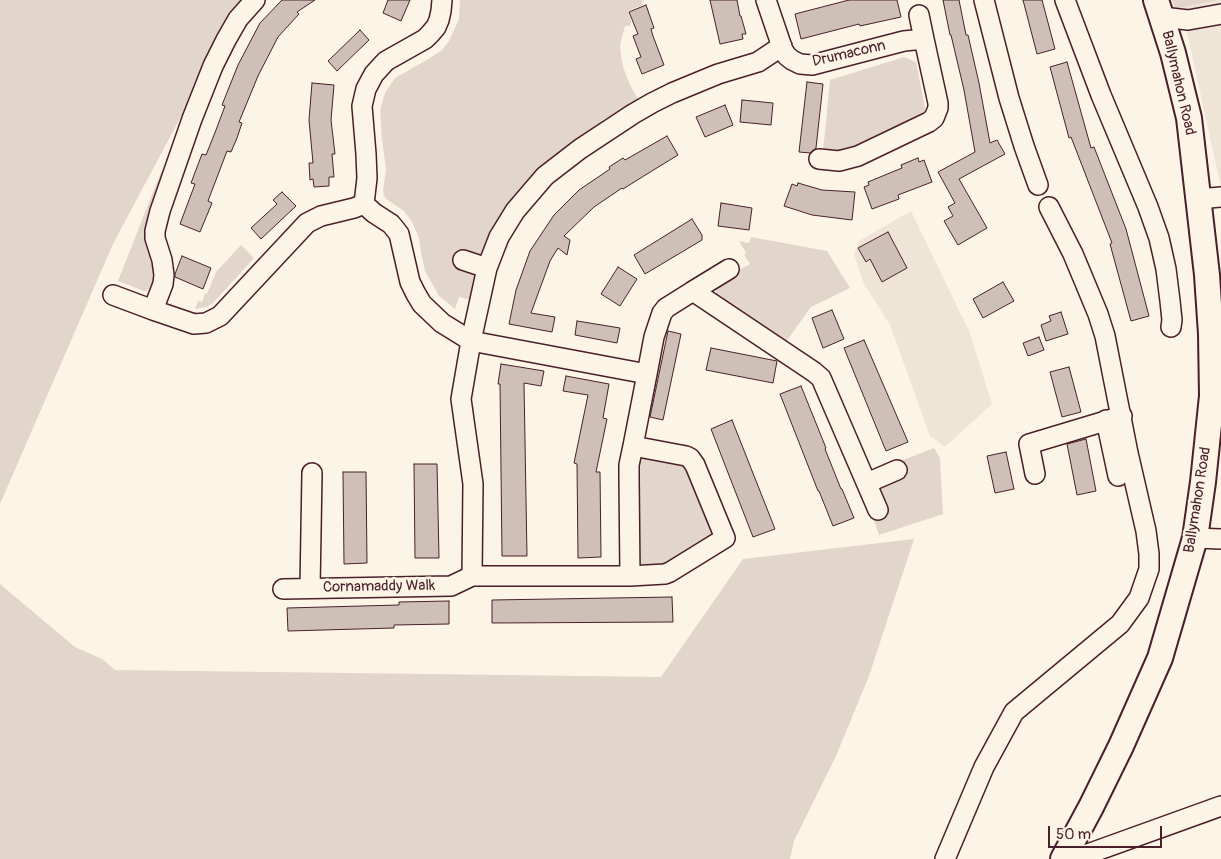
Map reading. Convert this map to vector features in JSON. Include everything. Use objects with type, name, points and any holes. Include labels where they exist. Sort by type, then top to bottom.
[{"type":"main road","name":"Ballymahon Road","points":[[1065,856],[1121,746],[1160,658],[1195,538],[1203,482],[1212,396],[1211,334],[1207,275],[1189,118],[1173,53],[1159,9]]},
{"type":"street","points":[[153,310],[163,284],[164,275],[162,260],[155,238],[155,230],[168,188],[192,118],[213,66],[238,19],[256,0]]},
{"type":"street","points":[[364,204],[367,178],[362,106],[366,89],[374,74],[386,62],[425,38],[436,27],[442,0]]},
{"type":"street","name":"Drumaconn","points":[[766,0],[787,56],[795,62],[804,65],[812,65],[904,41],[924,38]]},
{"type":"street","points":[[984,0],[1024,146],[1038,185]]},
{"type":"street","points":[[1065,0],[1159,238],[1166,269],[1172,320],[1171,327]]},
{"type":"street","points":[[1159,9],[1188,20],[1221,14]]},
{"type":"street","points":[[819,159],[839,161],[855,147],[929,122],[934,118],[938,103],[919,15]]},
{"type":"street","points":[[472,576],[473,484],[461,399],[487,268],[499,237],[515,211],[545,176],[580,149],[633,114],[659,100],[718,74],[758,62],[782,46]]},
{"type":"street","points":[[1198,198],[1221,197]]},
{"type":"street","points":[[113,295],[194,324],[213,320],[220,316],[241,295],[307,224],[321,216],[364,204]]},
{"type":"street","points":[[364,204],[391,224],[398,234],[410,282],[422,304],[442,324],[471,341],[647,374]]},
{"type":"street","points":[[1049,207],[1073,254],[1105,336],[1118,476]]},
{"type":"street","points":[[463,260],[487,268]]},
{"type":"street","points":[[630,576],[629,465],[654,337],[662,313],[666,308],[729,269]]},
{"type":"street","points":[[693,291],[821,378],[878,510]]},
{"type":"street","points":[[1035,474],[1029,444],[1114,418]]},
{"type":"street","points":[[946,859],[984,767],[1014,712],[1120,624],[1139,598],[1149,569],[1146,531],[1130,462],[1114,418]]},
{"type":"street","name":"Cornamaddy Walk","points":[[283,589],[451,586],[472,576],[659,575],[670,572],[728,543],[695,465],[690,458],[633,446]]},
{"type":"street","points":[[867,483],[897,470]]},
{"type":"street","points":[[310,588],[312,473]]},
{"type":"street","points":[[1195,538],[1221,539]]},
{"type":"street","points":[[1065,856],[1085,855],[1221,806]]},
{"type":"shaded area","points":[[0,0],[243,0],[113,244],[0,504]]},
{"type":"shaded area","points":[[460,0],[645,0],[642,1],[643,5],[628,11],[631,21],[630,26],[625,26],[620,45],[623,67],[638,99],[601,121],[603,125],[482,254],[477,257],[469,270],[475,277],[471,300],[459,297],[455,309],[439,296],[425,271],[419,238],[412,222],[404,211],[384,196],[386,170],[380,110],[385,93],[395,78],[442,50],[449,41],[459,19]]},
{"type":"shaded area","points":[[1172,0],[1218,0],[1175,9]]},
{"type":"shaded area","points":[[1221,0],[1221,188],[1180,8]]},
{"type":"shaded area","points":[[904,57],[916,62],[926,113],[841,154],[823,152],[830,80]]},
{"type":"shaded area","points":[[161,172],[165,174],[156,276],[153,285],[147,291],[144,291],[118,281]]},
{"type":"shaded area","points":[[911,211],[970,333],[992,404],[945,447],[930,436],[890,325],[863,282],[854,254],[859,241]]},
{"type":"shaded area","points":[[751,237],[827,251],[850,288],[811,307],[785,343],[717,298],[716,292],[722,279],[750,264],[744,255],[746,253],[739,241],[749,243]]},
{"type":"shaded area","points":[[241,245],[254,258],[214,302],[207,307],[195,309],[198,301],[202,302],[205,293],[207,294],[216,272]]},
{"type":"shaded area","points":[[934,448],[940,458],[943,514],[879,535],[873,517],[878,488],[895,463]]},
{"type":"shaded area","points":[[642,455],[686,464],[715,535],[665,567],[639,567],[635,473]]},
{"type":"shaded area","points":[[914,539],[869,676],[836,756],[794,841],[790,859],[0,859],[0,584],[75,647],[102,659],[115,670],[661,677],[743,559]]},
{"type":"building","points":[[282,0],[315,0],[297,12],[299,14],[278,37],[258,76],[239,122],[242,123],[237,138],[231,152],[227,151],[208,201],[212,203],[200,232],[180,224],[195,184],[191,183],[202,154],[206,155],[216,130],[225,106],[222,105],[238,65],[260,23]]},
{"type":"building","points":[[388,0],[410,0],[401,21],[383,13]]},
{"type":"building","points":[[710,0],[737,0],[746,34],[742,34],[743,39],[720,44]]},
{"type":"building","points":[[849,0],[897,0],[901,17],[860,26],[859,24],[801,39],[795,14]]},
{"type":"building","points":[[943,0],[959,0],[979,83],[990,143],[997,140],[1005,154],[959,179],[987,228],[958,245],[944,221],[953,216],[948,207],[955,203],[938,172],[975,152],[964,90]]},
{"type":"building","points":[[1023,0],[1042,0],[1055,49],[1037,54]]},
{"type":"building","points":[[646,5],[654,28],[651,29],[653,36],[664,65],[642,74],[636,59],[641,57],[633,36],[638,34],[629,12]]},
{"type":"building","points":[[360,30],[369,40],[337,71],[328,61]]},
{"type":"building","points":[[1067,62],[1091,148],[1094,147],[1126,229],[1149,316],[1131,321],[1110,244],[1112,243],[1071,137],[1069,138],[1050,67]]},
{"type":"building","points":[[807,82],[823,84],[816,148],[810,153],[799,152]]},
{"type":"building","points":[[312,83],[334,85],[331,120],[335,154],[332,154],[334,177],[329,177],[329,186],[314,187],[313,179],[310,180],[309,163],[313,163],[309,120]]},
{"type":"building","points":[[742,100],[773,103],[771,125],[740,122]]},
{"type":"building","points":[[725,105],[733,125],[705,137],[696,117]]},
{"type":"building","points":[[667,136],[678,155],[594,207],[564,236],[570,240],[567,255],[558,248],[550,261],[531,313],[555,317],[552,332],[509,324],[516,290],[530,251],[554,215],[579,190],[610,169],[609,167]]},
{"type":"building","points":[[918,158],[919,162],[924,160],[932,182],[898,195],[899,199],[872,209],[864,187],[869,185],[868,182],[902,168],[901,165]]},
{"type":"building","points":[[798,183],[822,190],[855,192],[852,220],[812,215],[784,206],[792,184],[797,186]]},
{"type":"building","points":[[282,192],[296,206],[261,239],[251,228],[277,204],[273,200]]},
{"type":"building","points":[[721,203],[752,208],[749,230],[718,226]]},
{"type":"building","points":[[692,219],[702,235],[702,240],[645,274],[634,255]]},
{"type":"building","points":[[888,232],[907,268],[882,282],[870,259],[866,262],[858,248]]},
{"type":"building","points":[[182,256],[211,268],[203,289],[175,277]]},
{"type":"building","points":[[618,267],[637,279],[620,306],[601,294]]},
{"type":"building","points":[[1003,282],[1014,301],[983,318],[973,299]]},
{"type":"building","points":[[832,310],[844,339],[823,348],[812,318]]},
{"type":"building","points":[[1061,312],[1068,334],[1046,341],[1041,325],[1051,321],[1049,316]]},
{"type":"building","points":[[577,321],[620,328],[617,343],[575,335]]},
{"type":"building","points":[[668,331],[681,334],[663,420],[650,417]]},
{"type":"building","points":[[1039,337],[1044,350],[1028,356],[1023,343]]},
{"type":"building","points":[[864,340],[908,442],[886,451],[844,348]]},
{"type":"building","points":[[711,348],[777,361],[773,383],[706,370]]},
{"type":"building","points":[[501,364],[544,371],[541,386],[524,383],[527,556],[502,556],[500,384],[498,384]]},
{"type":"building","points":[[1069,367],[1081,412],[1062,417],[1050,372]]},
{"type":"building","points":[[566,376],[609,384],[603,418],[607,419],[596,472],[600,472],[601,557],[578,558],[577,464],[574,463],[588,395],[563,391]]},
{"type":"building","points":[[801,386],[854,518],[833,526],[780,394]]},
{"type":"building","points":[[732,420],[775,529],[753,537],[711,429]]},
{"type":"building","points":[[1086,439],[1096,491],[1077,495],[1067,444]]},
{"type":"building","points":[[1006,452],[1014,489],[995,493],[987,456]]},
{"type":"building","points":[[414,464],[437,464],[439,558],[415,558]]},
{"type":"building","points":[[343,472],[366,472],[367,563],[344,564]]},
{"type":"building","points":[[672,597],[673,622],[492,623],[492,600]]},
{"type":"building","points":[[449,601],[449,624],[394,625],[394,628],[288,631],[287,608],[399,605],[399,602]]}]
